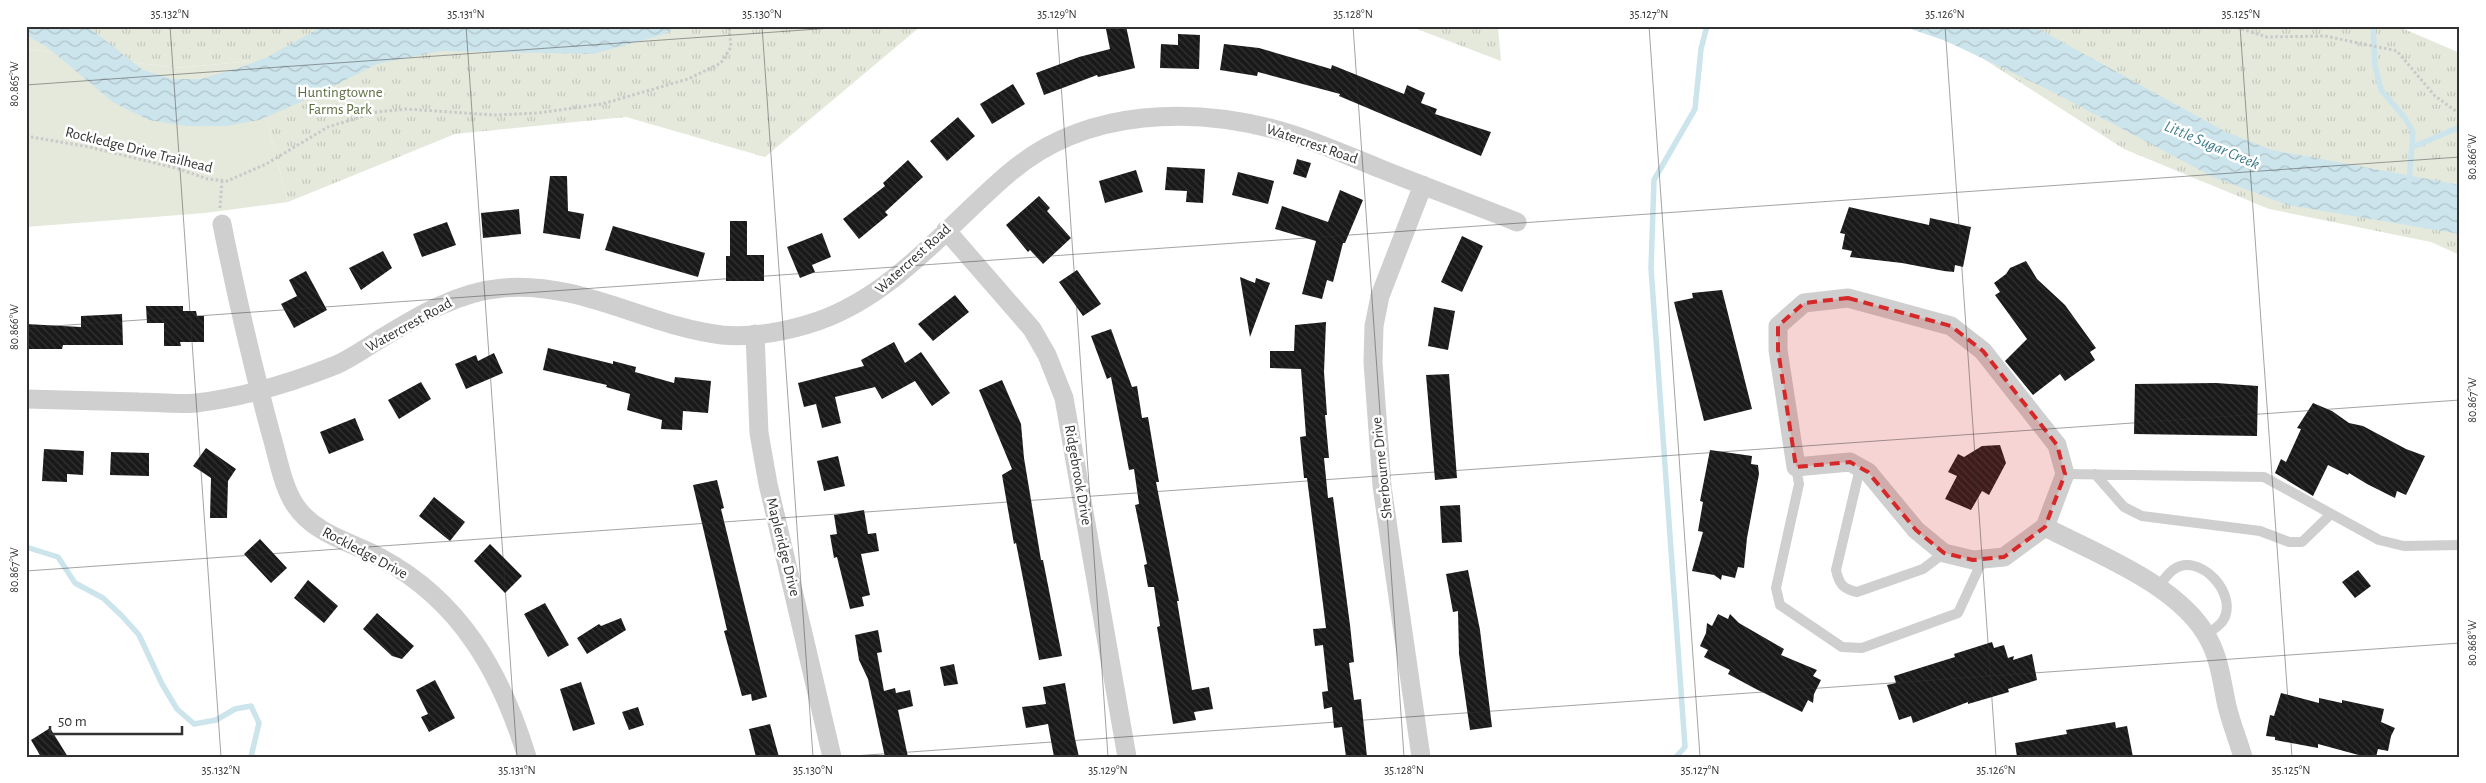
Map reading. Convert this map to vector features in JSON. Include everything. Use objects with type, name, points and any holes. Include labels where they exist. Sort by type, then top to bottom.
[{"type":"street","name":"Watercrest Road","points":[[26,399],[192,403],[259,391],[340,364],[440,304],[471,294],[500,288],[555,289],[590,298],[684,328],[718,334],[755,334],[817,321],[856,304],[892,280],[1011,170],[1040,151],[1074,134],[1093,128],[1151,116],[1207,117],[1239,121],[1286,132],[1517,222]]},
{"type":"street","name":"Sherbourne Drive","points":[[1421,757],[1382,486],[1373,362],[1374,326],[1380,296],[1423,185]]},
{"type":"street","name":"Rockledge Drive","points":[[222,224],[259,391],[286,485],[295,505],[306,518],[322,531],[394,565],[442,604],[475,643],[498,679],[515,718],[527,757]]},
{"type":"street","name":"Ridgebrook Drive","points":[[946,230],[1032,329],[1047,355],[1064,398],[1127,757]]},
{"type":"street","points":[[1848,298],[1951,326],[1983,351],[2057,445],[2065,474],[2045,527],[2004,557],[1973,560],[1944,553],[1916,530],[1868,472],[1850,462],[1796,467],[1778,350],[1778,326],[1804,303],[1848,298]]},
{"type":"street","name":"Mapleridge Drive","points":[[755,334],[759,433],[768,484],[832,757]]},
{"type":"street","points":[[2045,527],[2146,578],[2192,614],[2215,652],[2227,708],[2243,757]]},
{"type":"lane","points":[[1796,467],[1799,484],[1776,588],[1780,605],[1842,647],[1862,648],[1958,613],[1983,559]]},
{"type":"lane","points":[[1860,468],[1836,570],[1839,582],[1846,589],[1857,592],[1923,569],[1944,553]]},
{"type":"lane","points":[[2065,474],[2264,477],[2379,540],[2404,546],[2460,546]]},
{"type":"lane","points":[[2095,474],[2124,508],[2142,516],[2260,531],[2289,542],[2302,542],[2331,514]]},
{"type":"lane","points":[[2158,588],[2173,569],[2188,565],[2209,573],[2215,578],[2220,584],[2225,598],[2225,614],[2222,622],[2206,635]]},
{"type":"path","name":"Rockledge Drive Trailhead","points":[[26,136],[89,147],[222,181],[234,179],[260,167],[328,127],[377,112],[406,109],[494,115],[538,113],[602,104],[688,79],[722,63],[731,47],[729,26]]},
{"type":"path","points":[[2232,26],[2267,36],[2325,36],[2380,46],[2402,54],[2435,96],[2460,114]]},
{"type":"path","points":[[222,181],[219,204],[222,224]]},
{"type":"highlighted area","points":[[1848,298],[1951,326],[1983,351],[2025,403],[2057,445],[2065,474],[2045,527],[2004,557],[1973,560],[1944,553],[1916,530],[1868,472],[1850,462],[1796,467],[1778,350],[1778,326],[1804,303]]},
{"type":"green space","name":"Huntingtowne Farms Park","points":[[26,26],[921,26],[765,157],[626,117],[455,134],[288,202],[251,61],[178,68],[26,49]]},
{"type":"green space","points":[[1409,26],[1498,26],[1501,61]]},
{"type":"green space","points":[[1932,26],[2397,26],[2460,53],[2460,255],[2431,242],[2269,209],[2124,149]]},
{"type":"green space","points":[[26,49],[178,68],[251,61],[288,202],[205,213],[26,227]]},
{"type":"water","points":[[26,26],[87,26],[143,70],[172,79],[201,79],[242,67],[267,57],[323,26],[679,26],[662,35],[593,54],[440,51],[377,64],[312,97],[259,120],[227,126],[186,126],[149,120],[114,103],[47,47],[26,35]]},
{"type":"water","name":"Little Sugar Creek","points":[[1902,26],[2033,26],[2226,132],[2272,150],[2460,185],[2460,234],[2288,205],[2213,177],[2051,91],[1946,41]]},
{"type":"building","points":[[1126,26],[1135,68],[1098,77],[1097,75],[1044,95],[1036,73],[1079,57],[1110,49],[1106,29]]},
{"type":"building","points":[[1178,34],[1200,35],[1199,69],[1160,68],[1161,44],[1178,45]]},
{"type":"building","points":[[1224,44],[1259,48],[1331,69],[1332,65],[1404,94],[1407,85],[1425,93],[1421,103],[1437,109],[1435,114],[1491,132],[1481,156],[1339,96],[1340,94],[1258,72],[1257,76],[1220,70]]},
{"type":"building","points":[[1013,84],[1025,104],[992,124],[980,104]]},
{"type":"building","points":[[958,117],[975,136],[947,161],[930,141]]},
{"type":"building","points":[[1297,159],[1311,163],[1306,178],[1293,174]]},
{"type":"building","points":[[908,160],[923,177],[885,212],[888,215],[859,239],[843,219],[885,186],[883,183]]},
{"type":"building","points":[[1167,167],[1205,169],[1203,203],[1186,202],[1187,191],[1165,190]]},
{"type":"building","points":[[1136,170],[1143,192],[1105,203],[1099,181]]},
{"type":"building","points":[[1238,172],[1274,181],[1268,204],[1232,195]]},
{"type":"building","points":[[550,176],[567,176],[568,211],[584,214],[580,239],[543,233]]},
{"type":"building","points":[[1340,190],[1363,200],[1345,243],[1343,243],[1333,282],[1327,280],[1322,299],[1302,294],[1316,241],[1275,229],[1282,206],[1328,222]]},
{"type":"building","points":[[1039,196],[1050,208],[1047,211],[1071,238],[1043,264],[1030,250],[1028,252],[1006,225]]},
{"type":"building","points":[[1849,207],[1929,225],[1930,218],[1971,227],[1963,267],[1955,265],[1954,272],[1850,257],[1852,251],[1842,249],[1845,234],[1840,233]]},
{"type":"building","points":[[519,209],[521,234],[483,238],[481,213]]},
{"type":"building","points":[[730,221],[747,221],[747,255],[764,255],[764,281],[726,281],[726,256],[730,256]]},
{"type":"building","points":[[447,222],[456,245],[422,257],[413,234]]},
{"type":"building","points":[[613,226],[705,253],[698,277],[605,250]]},
{"type":"building","points":[[822,233],[831,257],[812,265],[815,272],[800,278],[787,247]]},
{"type":"building","points":[[1462,236],[1483,246],[1462,292],[1441,282]]},
{"type":"building","points":[[383,251],[392,268],[361,290],[349,268]]},
{"type":"building","points":[[2026,261],[2037,279],[2065,305],[2096,348],[2090,352],[2095,360],[2065,381],[2060,374],[2033,395],[2005,361],[2027,339],[1995,295],[2000,292],[1994,283],[2006,274],[2010,268]]},
{"type":"building","points":[[1077,270],[1101,304],[1083,316],[1059,282]]},
{"type":"building","points":[[306,271],[327,310],[294,328],[281,304],[297,296],[289,280]]},
{"type":"building","points":[[1240,277],[1255,283],[1256,278],[1270,283],[1250,337]]},
{"type":"building","points":[[1722,290],[1752,409],[1704,421],[1674,302],[1693,298],[1692,293]]},
{"type":"building","points":[[955,295],[969,312],[933,341],[918,324]]},
{"type":"building","points":[[146,306],[183,306],[183,311],[196,311],[197,316],[204,316],[204,342],[180,342],[181,346],[164,346],[164,323],[147,323]]},
{"type":"building","points":[[1434,307],[1455,311],[1448,350],[1428,346]]},
{"type":"building","points":[[122,314],[123,345],[63,345],[62,349],[26,349],[26,324],[81,327],[81,316]]},
{"type":"building","points":[[1326,322],[1324,372],[1329,458],[1324,458],[1328,498],[1333,497],[1350,625],[1354,662],[1349,663],[1354,700],[1361,699],[1367,757],[1346,757],[1342,727],[1334,728],[1332,707],[1324,709],[1322,692],[1328,691],[1323,645],[1315,646],[1313,629],[1326,628],[1307,478],[1304,478],[1300,437],[1306,436],[1301,369],[1270,368],[1270,351],[1294,351],[1295,325]]},
{"type":"building","points":[[1111,329],[1132,387],[1137,386],[1142,418],[1148,417],[1159,482],[1156,482],[1179,601],[1177,601],[1192,690],[1209,687],[1213,709],[1194,712],[1196,720],[1173,724],[1157,627],[1160,626],[1154,587],[1148,587],[1144,565],[1147,564],[1135,505],[1139,504],[1134,469],[1129,470],[1111,377],[1107,379],[1091,336]]},
{"type":"building","points":[[894,342],[905,363],[921,352],[950,393],[932,406],[915,381],[882,399],[875,387],[835,397],[841,423],[822,428],[816,404],[804,407],[798,383],[864,366],[861,360]]},
{"type":"building","points":[[548,348],[613,364],[613,361],[636,367],[635,372],[674,383],[675,377],[711,381],[708,413],[683,411],[682,430],[661,429],[662,420],[627,410],[630,394],[606,387],[607,385],[543,370]]},
{"type":"building","points":[[494,353],[503,373],[466,389],[455,364],[476,355],[478,361]]},
{"type":"building","points":[[1449,374],[1457,478],[1435,480],[1426,375]]},
{"type":"building","points":[[1002,380],[1021,424],[1024,458],[1041,560],[1043,560],[1062,656],[1039,660],[1016,543],[1014,544],[1002,475],[1012,469],[979,390]]},
{"type":"building","points":[[421,382],[431,399],[399,419],[388,400]]},
{"type":"building","points":[[2216,383],[2258,386],[2257,436],[2134,434],[2135,384]]},
{"type":"building","points":[[2313,403],[2332,411],[2349,423],[2363,426],[2406,449],[2425,456],[2406,495],[2397,491],[2395,498],[2349,473],[2348,475],[2328,465],[2313,496],[2275,473],[2281,459],[2286,462],[2301,429],[2297,428]]},
{"type":"building","points":[[355,418],[364,440],[329,454],[320,432]]},
{"type":"building","points":[[2000,445],[2006,463],[1989,495],[1982,491],[1971,510],[1945,499],[1957,476],[1948,472],[1958,454],[1964,457],[1982,446]]},
{"type":"building","points":[[206,448],[236,469],[228,481],[227,518],[210,518],[211,478],[193,466]]},
{"type":"building","points":[[44,449],[84,451],[83,475],[67,474],[67,482],[42,481]]},
{"type":"building","points":[[1710,450],[1752,456],[1751,464],[1758,465],[1759,474],[1747,538],[1744,568],[1738,567],[1735,578],[1722,575],[1721,580],[1714,575],[1692,571],[1703,532],[1698,531],[1703,502],[1700,501]]},
{"type":"building","points":[[111,452],[149,453],[149,476],[110,475]]},
{"type":"building","points":[[838,456],[845,486],[824,491],[817,461]]},
{"type":"building","points":[[717,480],[724,508],[721,509],[767,697],[752,701],[751,694],[742,696],[724,631],[727,630],[693,485]]},
{"type":"building","points":[[434,497],[465,522],[450,541],[419,516]]},
{"type":"building","points":[[1460,505],[1462,542],[1442,543],[1440,506]]},
{"type":"building","points":[[864,510],[868,534],[876,533],[879,551],[861,554],[870,595],[862,597],[864,606],[850,609],[837,557],[834,558],[830,535],[837,534],[834,515]]},
{"type":"building","points":[[260,539],[287,568],[271,583],[244,554]]},
{"type":"building","points":[[490,544],[522,576],[505,593],[474,561]]},
{"type":"building","points":[[1468,570],[1480,630],[1492,727],[1470,730],[1459,654],[1458,611],[1453,612],[1446,574]]},
{"type":"building","points":[[2358,570],[2371,586],[2355,598],[2342,582]]},
{"type":"building","points":[[308,580],[338,606],[324,623],[294,598]]},
{"type":"building","points":[[545,603],[569,645],[548,657],[524,614]]},
{"type":"building","points":[[377,613],[414,646],[402,659],[392,656],[363,629]]},
{"type":"building","points":[[1718,614],[1728,619],[1730,614],[1739,623],[1784,649],[1781,655],[1817,670],[1813,676],[1821,680],[1814,694],[1813,703],[1808,700],[1802,712],[1728,674],[1730,670],[1704,657],[1708,650],[1700,646],[1706,633],[1707,623],[1712,626]]},
{"type":"building","points":[[621,618],[626,630],[587,654],[577,638],[599,624],[601,626]]},
{"type":"building","points":[[878,630],[882,652],[877,653],[884,691],[895,688],[896,693],[910,690],[913,706],[898,710],[908,757],[885,757],[868,679],[859,660],[855,635]]},
{"type":"building","points":[[1992,642],[1994,648],[2004,645],[2008,658],[2014,656],[2013,660],[2032,654],[2037,680],[2008,689],[2009,692],[1968,704],[1968,702],[1913,723],[1911,716],[1899,720],[1887,685],[1896,683],[1894,676],[1955,657],[1954,654]]},
{"type":"building","points":[[954,664],[958,684],[944,686],[940,667]]},
{"type":"building","points":[[435,680],[455,718],[429,732],[421,717],[428,714],[416,690]]},
{"type":"building","points":[[581,682],[595,724],[573,731],[560,689]]},
{"type":"building","points":[[1065,683],[1079,757],[1054,757],[1048,724],[1026,728],[1022,707],[1046,704],[1043,687]]},
{"type":"building","points":[[2281,693],[2319,703],[2319,698],[2342,703],[2342,700],[2384,709],[2381,722],[2395,728],[2388,751],[2378,749],[2376,757],[2366,757],[2318,744],[2318,748],[2275,740],[2275,737],[2266,736],[2270,715],[2274,716]]},
{"type":"building","points":[[638,707],[644,725],[629,730],[622,712]]},
{"type":"building","points":[[2115,722],[2116,728],[2127,726],[2133,757],[2017,757],[2015,743],[2067,734],[2066,730]]},
{"type":"building","points":[[770,724],[779,757],[756,757],[749,729]]},
{"type":"building","points":[[50,728],[68,757],[41,757],[31,740]]},
{"type":"waterway","points":[[1676,757],[1685,747],[1651,268],[1654,180],[1695,109],[1701,49],[1707,26]]},
{"type":"waterway","points":[[2373,26],[2375,65],[2381,90],[2405,118],[2413,132],[2409,182]]},
{"type":"waterway","points":[[2413,147],[2457,128]]},
{"type":"waterway","points":[[26,547],[58,557],[75,583],[103,598],[122,616],[139,635],[162,684],[177,709],[194,724],[216,720],[235,709],[251,706],[259,723],[251,757]]}]
